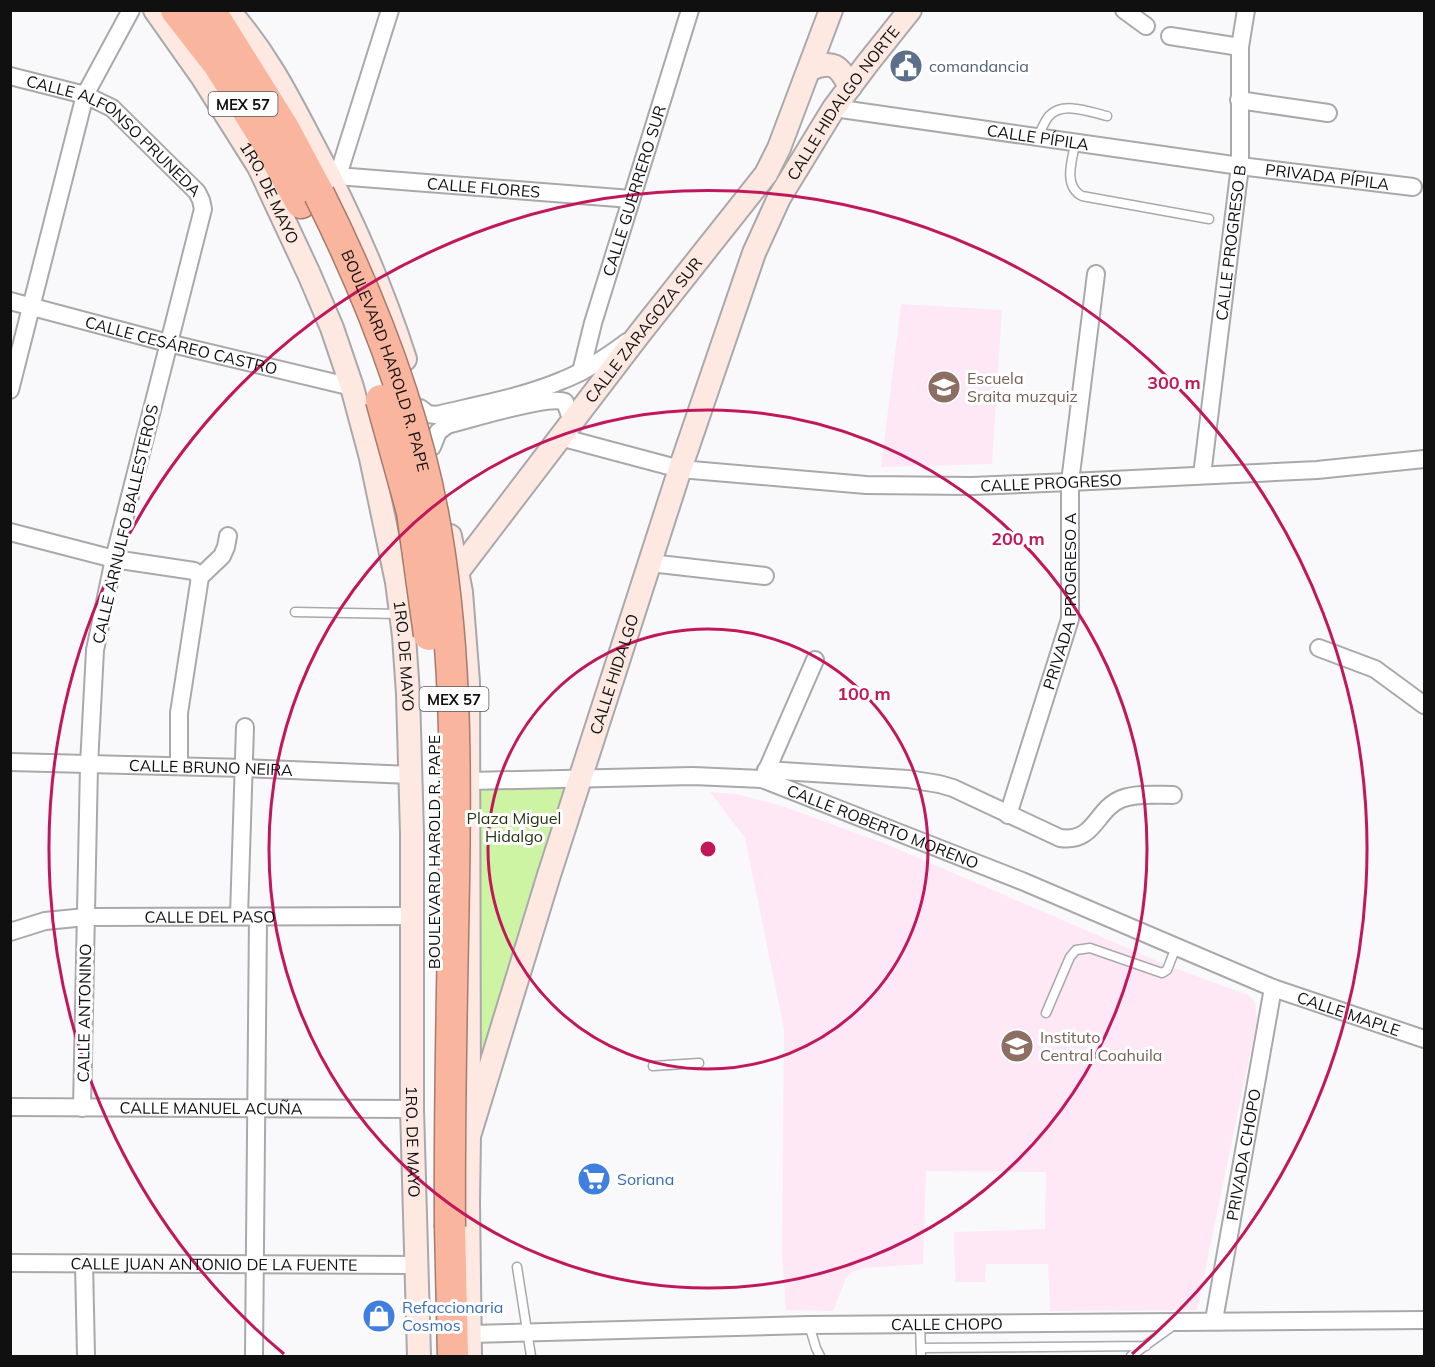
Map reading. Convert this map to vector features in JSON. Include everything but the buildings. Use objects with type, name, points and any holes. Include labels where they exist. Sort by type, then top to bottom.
[{"type":"highway","name":"BOULEVARD HAROLD R. PAPE","points":[[176,10],[218,64],[264,137],[323,190]]},
{"type":"highway","name":"BOULEVARD HAROLD R. PAPE","points":[[210,10],[323,190],[368,303],[411,426],[433,513],[444,583],[453,666],[455,789],[435,1356]]},
{"type":"highway","name":"BOULEVARD HAROLD R. PAPE","points":[[440,1227],[464,1349]]},
{"type":"main road","name":"1RO. DE MAYO","points":[[155,10],[203,78],[259,167],[314,285],[332,328],[352,387],[371,458],[398,582],[408,694],[411,775],[412,1109],[419,1356]]},
{"type":"main road","points":[[228,10],[262,52],[323,190],[389,309],[432,447],[458,572],[468,682],[470,782],[469,1146],[464,1349]]},
{"type":"main road","name":"CALLE ZARAGOZA SUR","points":[[402,614],[440,591],[458,572],[640,333],[766,174],[779,148],[831,10]]},
{"type":"main road","name":"CALLE HIDALGO NORTE","points":[[779,198],[834,108],[910,10]]},
{"type":"main road","points":[[834,108],[813,104],[806,98],[806,79],[820,65],[833,65],[842,73],[849,87]]},
{"type":"main road","name":"CALLE HIDALGO","points":[[469,1146],[580,778],[680,469],[754,253],[779,198]]},
{"type":"main road","points":[[387,535],[400,544],[425,546],[443,534],[447,524]]},
{"type":"street","points":[[10,390],[85,95],[131,10]]},
{"type":"street","points":[[323,190],[390,10]]},
{"type":"street","name":"CALLE GUERRERO SUR","points":[[581,372],[593,323],[690,10]]},
{"type":"street","points":[[1124,10],[1146,26]]},
{"type":"street","name":"CALLE PROGRESO B","points":[[1202,475],[1240,166],[1240,47],[1246,10]]},
{"type":"street","points":[[1170,36],[1240,47]]},
{"type":"street","name":"CALLE ALFONSO PRUNEDA","points":[[10,76],[85,95],[105,104],[118,113],[197,192],[203,209]]},
{"type":"street","points":[[1239,100],[1328,113]]},
{"type":"street","name":"CALLE PÍPILA","points":[[834,108],[1240,166]]},
{"type":"street","name":"PRIVADA PÍPILA","points":[[1240,166],[1413,188]]},
{"type":"street","name":"CALLE FLORES","points":[[323,190],[631,199]]},
{"type":"street","name":"CALLE ARNULFO BALLESTEROS","points":[[86,917],[89,765],[95,650],[114,558],[203,209]]},
{"type":"street","name":"PRIVADA PROGRESO A","points":[[1008,815],[1070,619],[1070,482],[1096,274]]},
{"type":"street","name":"CALLE CESÁREO CASTRO","points":[[10,301],[168,343],[352,387]]},
{"type":"street","points":[[420,408],[428,414],[436,415],[500,400],[562,381],[607,357],[640,333]]},
{"type":"street","points":[[432,447],[438,432],[447,425],[554,399],[565,402],[566,429]]},
{"type":"street","name":"CALLE PROGRESO","points":[[566,429],[680,469],[867,485],[972,486],[1070,482],[1317,470],[1425,459]]},
{"type":"street","points":[[10,532],[114,558],[194,572],[200,577]]},
{"type":"street","points":[[179,766],[180,706],[200,577],[222,556],[228,536]]},
{"type":"street","points":[[650,563],[765,576]]},
{"type":"street","points":[[1319,648],[1375,669],[1425,705]]},
{"type":"street","points":[[815,660],[764,775],[925,781],[952,788],[1068,840],[1086,833],[1111,805],[1119,800],[1138,796],[1173,795]]},
{"type":"street","points":[[238,916],[245,727]]},
{"type":"street","name":"CALLE BRUNO NEIRA","points":[[10,762],[411,775]]},
{"type":"street","name":"CALLE ROBERTO MORENO","points":[[470,782],[764,775],[1273,988]]},
{"type":"street","name":"CALLE DEL PASO","points":[[16,926],[86,917],[413,916]]},
{"type":"street","name":"CALLE ANTONINO","points":[[82,1108],[86,917]]},
{"type":"street","points":[[254,1356],[258,917]]},
{"type":"street","name":"CALLE MAPLE","points":[[1273,988],[1425,1039]]},
{"type":"street","name":"PRIVADA CHOPO","points":[[1214,1320],[1273,988]]},
{"type":"street","name":"CALLE MANUEL ACUÑA","points":[[10,1107],[412,1109]]},
{"type":"street","name":"CALLE JUAN ANTONIO DE LA FUENTE","points":[[10,1263],[417,1265]]},
{"type":"street","points":[[84,1263],[86,1356]]},
{"type":"street","name":"CALLE CHOPO","points":[[464,1349],[528,1332],[920,1323],[1425,1320]]},
{"type":"lane","points":[[1037,138],[1046,120],[1057,110],[1074,109],[1107,116]]},
{"type":"lane","points":[[1075,144],[1070,180],[1076,193],[1209,219]]},
{"type":"lane","points":[[295,612],[402,614]]},
{"type":"lane","points":[[1046,1013],[1070,957],[1076,950],[1090,948],[1162,973],[1167,970],[1176,947]]},
{"type":"lane","points":[[653,1066],[699,1063]]},
{"type":"lane","points":[[517,1267],[531,1356]]},
{"type":"lane","points":[[1131,1356],[1180,1321]]},
{"type":"lane","points":[[920,1323],[921,1352],[1146,1346]]},
{"type":"lane","points":[[809,1325],[820,1356]]},
{"type":"shaded area","name":"Escuela Sraita muzquiz","points":[[901,304],[1002,310],[992,464],[881,467]]},
{"type":"shaded area","name":"Instituto Central Coahuila","points":[[710,792],[737,794],[782,806],[886,844],[1169,966],[1248,995],[1255,1002],[1257,1020],[1197,1310],[1050,1311],[1048,1264],[986,1264],[985,1282],[955,1282],[954,1232],[1045,1229],[1046,1172],[926,1171],[923,1264],[864,1268],[852,1272],[846,1278],[833,1311],[786,1310],[782,1253],[784,1029],[745,838]]},
{"type":"green space","name":"Plaza Miguel Hidalgo","points":[[568,786],[475,1095],[475,788]]},
{"type":"place","name":"comandancia","points":[[906,66]]},
{"type":"place","name":"Escuela Sraita muzquiz","points":[[944,387]]},
{"type":"place","name":"Instituto Central Coahuila","points":[[1017,1046]]},
{"type":"place","name":"Soriana","points":[[594,1179]]},
{"type":"place","name":"Refaccionaria Cosmos","points":[[379,1316]]}]
